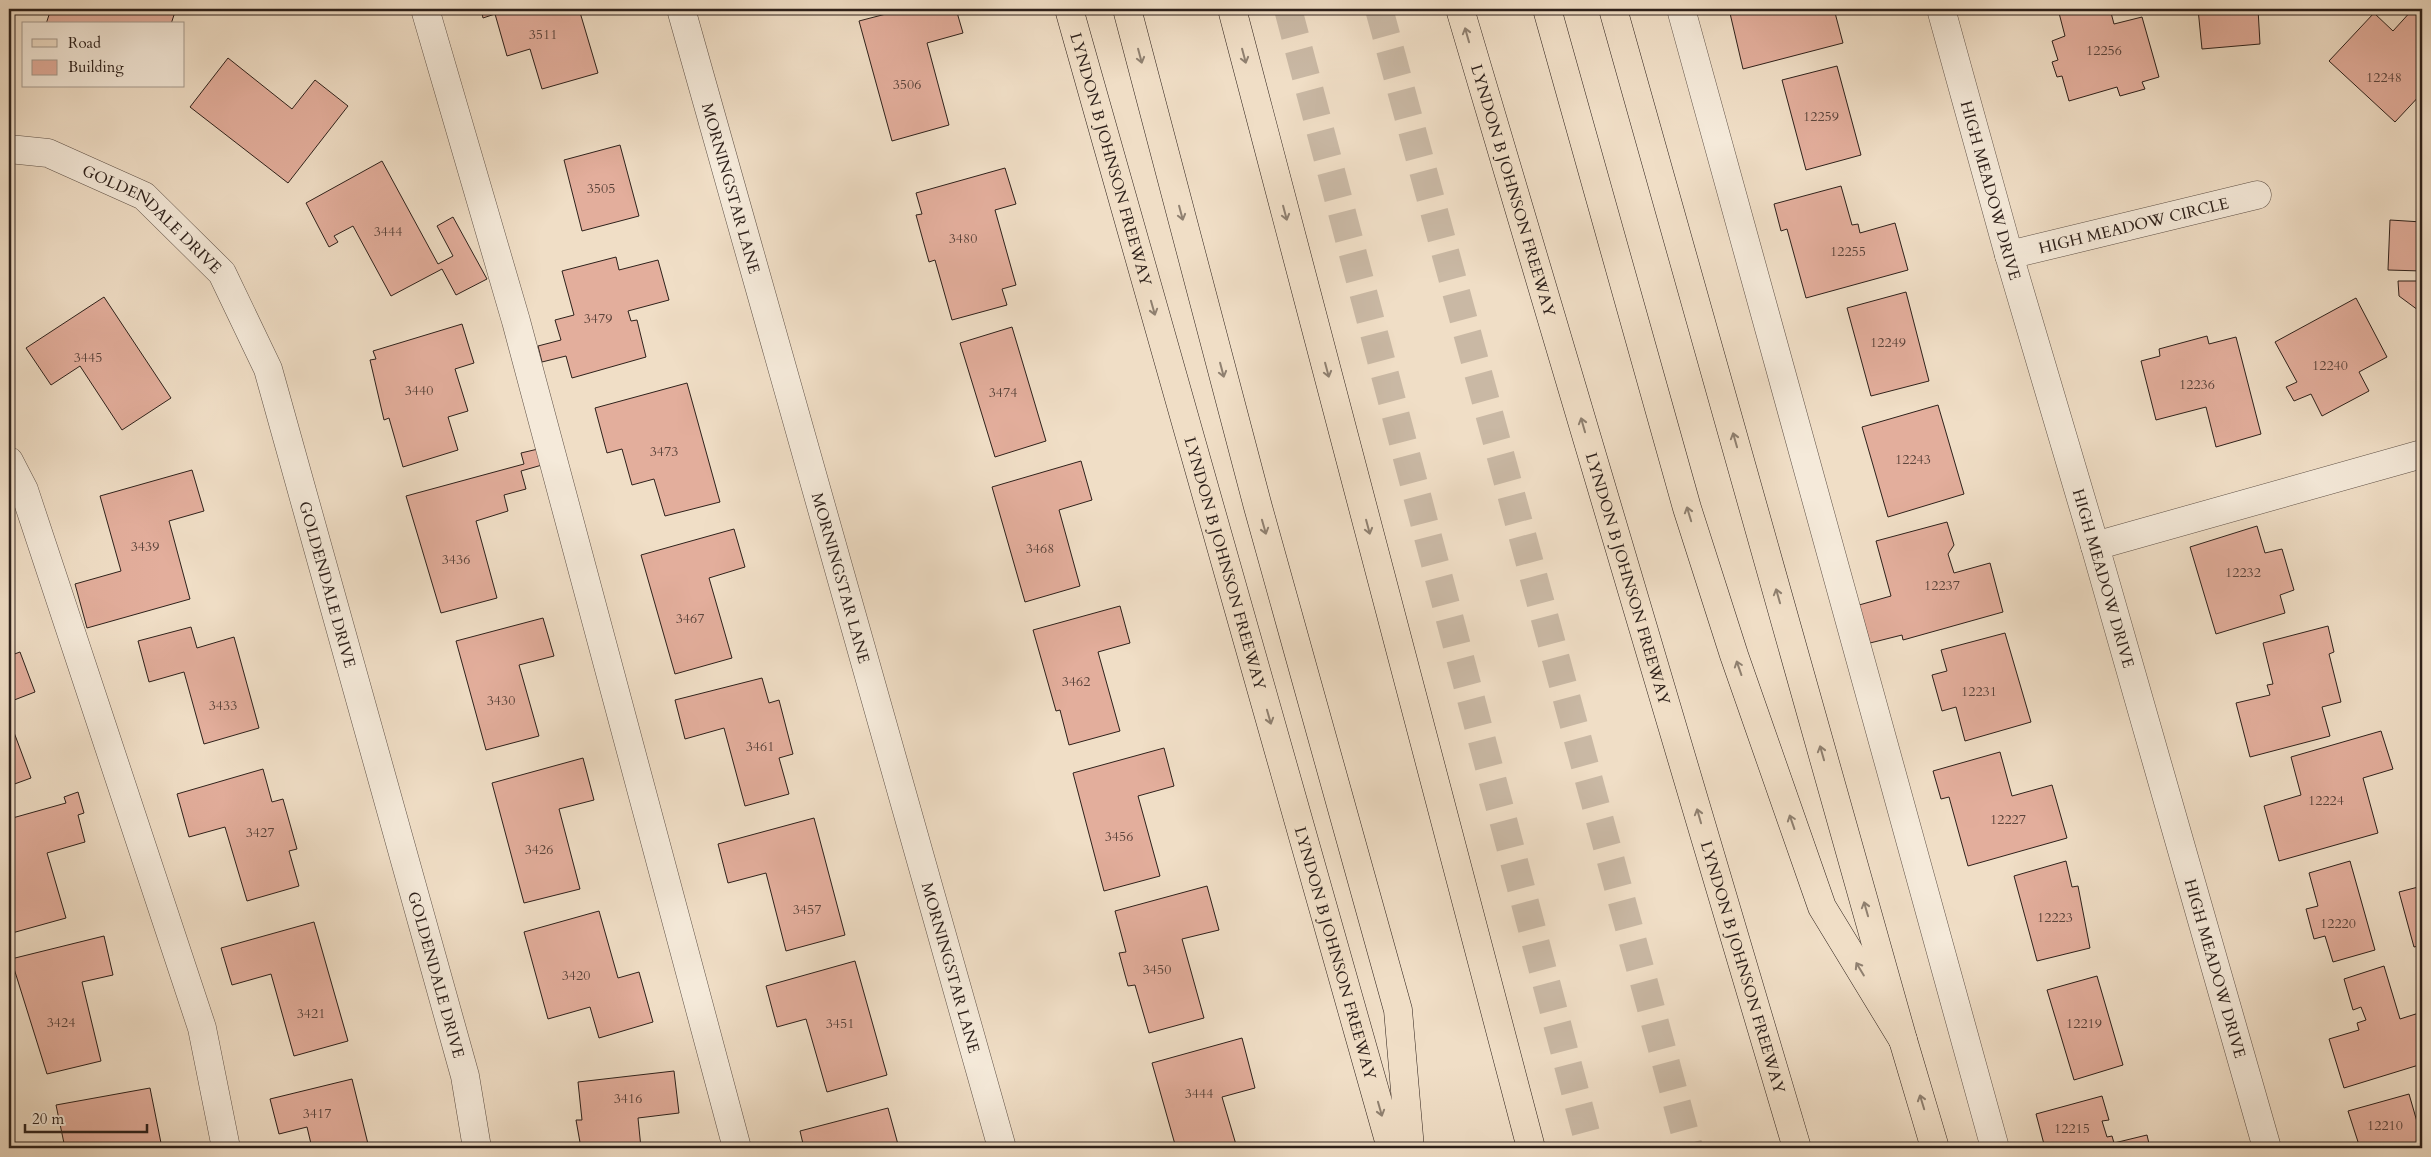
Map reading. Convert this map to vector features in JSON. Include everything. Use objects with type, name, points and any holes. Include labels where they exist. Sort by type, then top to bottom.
[{"type":"main road","name":"LYNDON B JOHNSON FREEWAY","points":[[1069,9],[1391,1148]]},
{"type":"main road","points":[[1128,9],[1258,507],[1398,1010],[1410,1148]]},
{"type":"main road","points":[[1232,9],[1531,1148]]},
{"type":"main road","name":"LYNDON B JOHNSON FREEWAY","points":[[1460,9],[1797,1148]]},
{"type":"main road","points":[[1547,9],[1687,508],[1734,655],[1822,907],[1903,1040]]},
{"type":"main road","points":[[1614,9],[1903,1040],[1936,1148]]},
{"type":"street","points":[[425,9],[516,321],[737,1148]]},
{"type":"street","name":"MORNINGSTAR LANE","points":[[682,9],[1002,1148]]},
{"type":"street","points":[[1681,9],[1994,1148]]},
{"type":"street","name":"HIGH MEADOW DRIVE","points":[[1941,9],[2009,255],[2095,546],[2267,1148]]},
{"type":"street","name":"GOLDENDALE DRIVE","points":[[9,148],[48,153],[144,196],[222,273],[268,369],[465,1076],[477,1148]]},
{"type":"street","name":"HIGH MEADOW CIRCLE","points":[[2009,255],[2257,194]]},
{"type":"street","points":[[2095,546],[2422,454]]},
{"type":"street","points":[[9,461],[24,490],[202,1028],[226,1148]]},
{"type":"building","points":[[51,9],[176,9],[172,22],[47,22]]},
{"type":"building","points":[[481,9],[579,9],[598,73],[542,89],[530,49],[507,56],[495,14],[483,18]]},
{"type":"building","points":[[905,9],[956,9],[963,33],[927,43],[949,125],[892,141],[859,21]]},
{"type":"building","points":[[1729,9],[1834,9],[1843,43],[1743,69]]},
{"type":"building","points":[[2073,9],[2110,9],[2114,24],[2142,17],[2159,77],[2142,82],[2145,89],[2120,96],[2117,87],[2069,101],[2062,76],[2057,77],[2052,62],[2058,60],[2052,41],[2065,36],[2059,13]]},
{"type":"building","points":[[2198,9],[2258,9],[2260,44],[2202,49]]},
{"type":"building","points":[[2413,9],[2422,15],[2422,93],[2395,122],[2329,61],[2374,13],[2393,31]]},
{"type":"building","points":[[228,58],[292,109],[315,80],[348,106],[288,183],[190,107]]},
{"type":"building","points":[[1837,66],[1861,155],[1806,170],[1782,80]]},
{"type":"building","points":[[620,145],[639,216],[582,231],[564,160]]},
{"type":"building","points":[[382,161],[438,264],[453,256],[437,226],[453,217],[487,279],[456,295],[442,269],[391,296],[353,226],[334,236],[338,242],[329,247],[306,203]]},
{"type":"building","points":[[1005,168],[1016,204],[995,210],[1016,285],[1002,289],[1007,305],[952,320],[935,260],[929,262],[916,215],[922,214],[916,193]]},
{"type":"building","points":[[1841,186],[1852,225],[1858,224],[1860,233],[1895,223],[1908,270],[1806,298],[1787,229],[1781,231],[1774,204]]},
{"type":"building","points":[[2390,220],[2422,222],[2422,271],[2388,270]]},
{"type":"building","points":[[616,257],[619,270],[658,260],[669,300],[628,311],[631,321],[637,320],[646,357],[572,378],[566,356],[542,362],[538,346],[561,340],[555,320],[574,315],[562,271]]},
{"type":"building","points":[[2398,281],[2422,281],[2422,313],[2399,296]]},
{"type":"building","points":[[1906,292],[1929,381],[1871,396],[1847,308]]},
{"type":"building","points":[[104,297],[171,398],[122,430],[80,366],[51,385],[26,348]]},
{"type":"building","points":[[2356,298],[2387,357],[2359,372],[2369,391],[2322,416],[2311,394],[2294,401],[2286,387],[2297,382],[2275,342]]},
{"type":"building","points":[[462,324],[474,363],[455,369],[468,411],[448,417],[458,450],[403,467],[389,418],[384,420],[370,360],[376,359],[373,351]]},
{"type":"building","points":[[1012,327],[1046,441],[995,457],[960,343]]},
{"type":"building","points":[[2207,336],[2209,344],[2236,337],[2261,434],[2216,447],[2206,407],[2156,420],[2141,361],[2160,356],[2159,349]]},
{"type":"building","points":[[687,383],[720,502],[665,516],[654,479],[632,485],[622,449],[607,453],[595,408]]},
{"type":"building","points":[[1938,405],[1964,494],[1888,517],[1862,427]]},
{"type":"building","points":[[538,449],[542,465],[521,471],[526,489],[504,495],[508,511],[476,521],[497,598],[441,613],[406,496],[524,464],[521,453]]},
{"type":"building","points":[[1081,461],[1092,500],[1059,510],[1080,586],[1025,602],[992,487]]},
{"type":"building","points":[[192,470],[204,511],[169,521],[190,599],[87,628],[75,584],[121,571],[100,496]]},
{"type":"building","points":[[1947,522],[1954,545],[1948,554],[1954,573],[1990,563],[2003,612],[1903,640],[1902,635],[1870,643],[1859,605],[1891,596],[1876,541]]},
{"type":"building","points":[[2257,526],[2265,553],[2282,549],[2294,590],[2280,595],[2285,613],[2216,634],[2190,547]]},
{"type":"building","points":[[734,529],[745,567],[709,578],[732,658],[675,674],[641,555]]},
{"type":"building","points":[[1120,606],[1130,643],[1098,652],[1120,731],[1069,745],[1060,710],[1056,711],[1033,630]]},
{"type":"building","points":[[543,618],[554,656],[519,665],[539,736],[486,750],[456,641]]},
{"type":"building","points":[[2328,626],[2334,652],[2329,654],[2341,702],[2322,707],[2330,736],[2250,757],[2236,703],[2270,695],[2267,685],[2273,684],[2263,643]]},
{"type":"building","points":[[191,627],[197,648],[234,637],[259,728],[204,744],[184,672],[149,682],[138,641]]},
{"type":"building","points":[[2005,633],[2031,722],[1965,741],[1956,707],[1942,711],[1932,675],[1947,671],[1941,650]]},
{"type":"building","points":[[20,652],[35,692],[9,702],[9,656]]},
{"type":"building","points":[[762,678],[769,703],[779,700],[793,754],[779,758],[789,794],[745,806],[724,728],[685,739],[675,700]]},
{"type":"building","points":[[9,719],[31,778],[9,786]]},
{"type":"building","points":[[2381,731],[2393,769],[2363,778],[2378,833],[2279,861],[2264,806],[2301,795],[2291,757]]},
{"type":"building","points":[[1164,748],[1174,786],[1138,796],[1160,876],[1104,891],[1073,773]]},
{"type":"building","points":[[2000,752],[2012,796],[2052,785],[2067,838],[1968,866],[1949,797],[1941,799],[1933,771]]},
{"type":"building","points":[[583,758],[594,800],[559,809],[580,889],[524,903],[492,783]]},
{"type":"building","points":[[263,769],[272,802],[283,799],[297,849],[289,851],[299,886],[247,901],[225,827],[189,837],[177,794]]},
{"type":"building","points":[[78,792],[84,813],[78,815],[85,842],[47,853],[66,918],[12,933],[9,921],[9,819],[66,803],[64,797]]},
{"type":"building","points":[[814,818],[845,935],[786,951],[766,873],[728,883],[718,844]]},
{"type":"building","points":[[2066,861],[2072,887],[2078,886],[2090,948],[2037,961],[2014,876]]},
{"type":"building","points":[[2350,861],[2375,950],[2333,962],[2325,936],[2314,939],[2306,909],[2318,906],[2309,873]]},
{"type":"building","points":[[1207,886],[1219,930],[1182,939],[1204,1018],[1149,1033],[1135,985],[1128,986],[1119,953],[1126,952],[1115,911]]},
{"type":"building","points":[[2422,886],[2422,945],[2414,947],[2399,892]]},
{"type":"building","points":[[599,911],[618,978],[639,972],[653,1022],[599,1038],[590,1007],[548,1019],[524,932]]},
{"type":"building","points":[[314,922],[348,1041],[294,1056],[271,974],[232,985],[221,948]]},
{"type":"building","points":[[104,936],[113,975],[82,982],[101,1061],[47,1074],[11,959]]},
{"type":"building","points":[[855,961],[887,1075],[827,1092],[806,1019],[777,1027],[766,986]]},
{"type":"building","points":[[2384,966],[2400,1019],[2422,1012],[2422,1064],[2344,1088],[2329,1039],[2359,1030],[2357,1023],[2366,1020],[2361,1007],[2353,1010],[2344,979]]},
{"type":"building","points":[[2097,976],[2123,1065],[2074,1080],[2047,990]]},
{"type":"building","points":[[1242,1038],[1255,1088],[1222,1097],[1237,1148],[1176,1148],[1152,1063]]},
{"type":"building","points":[[674,1071],[679,1113],[638,1118],[641,1148],[581,1148],[576,1120],[582,1120],[578,1082]]},
{"type":"building","points":[[352,1079],[369,1148],[312,1148],[307,1127],[279,1134],[270,1099]]},
{"type":"building","points":[[150,1088],[162,1148],[65,1148],[56,1105]]},
{"type":"building","points":[[2409,1094],[2422,1139],[2422,1148],[2360,1148],[2348,1111]]},
{"type":"building","points":[[2102,1096],[2109,1120],[2102,1121],[2107,1137],[2112,1136],[2114,1143],[2147,1135],[2150,1148],[2045,1148],[2036,1114]]},
{"type":"building","points":[[888,1108],[899,1148],[804,1148],[800,1131]]},
{"type":"tunnel","points":[[1288,9],[1590,1148]]},
{"type":"tunnel","points":[[1379,9],[1689,1148]]}]
